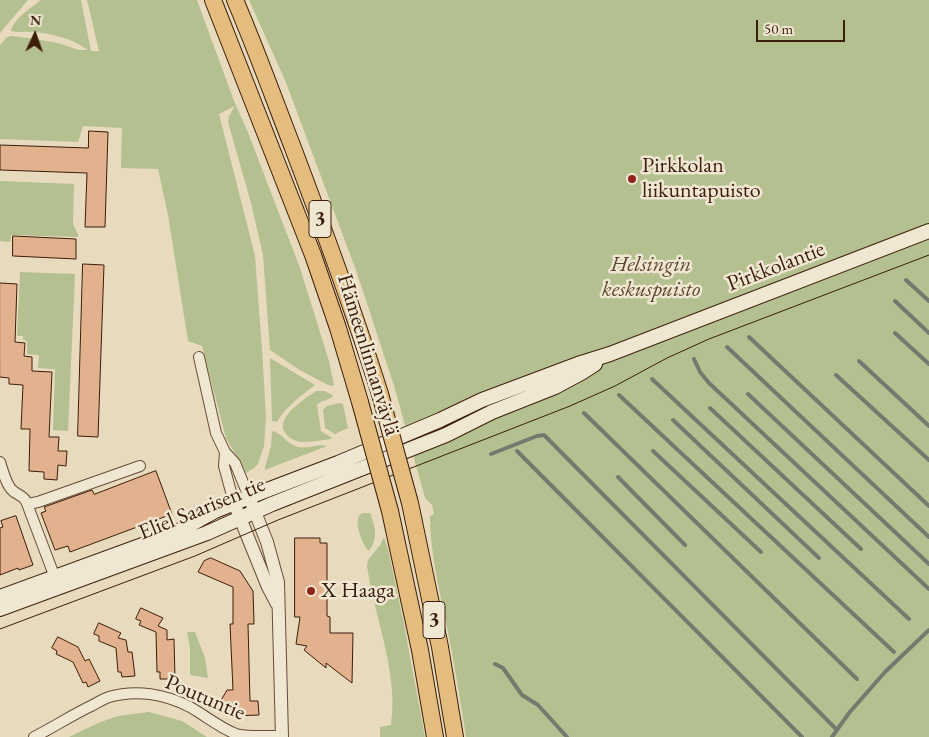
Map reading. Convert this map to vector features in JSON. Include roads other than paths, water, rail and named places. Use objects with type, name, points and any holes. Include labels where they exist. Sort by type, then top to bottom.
[{"type":"highway","name":"Hämeenlinnanväylä","points":[[213,0],[313,255],[338,328],[390,511],[420,650],[435,737]]},
{"type":"highway","name":"Hämeenlinnanväylä","points":[[235,0],[331,248],[380,394],[410,504],[440,647],[455,737]]},
{"type":"main road","name":"Pirkkolantie","points":[[414,431],[482,400],[610,354],[929,231]]},
{"type":"main road","name":"Pirkkolantie","points":[[418,446],[458,430],[492,412],[555,387],[610,354]]},
{"type":"main road","name":"Eliel Saarisen tie","points":[[0,608],[56,582],[175,534],[205,516],[234,503],[338,464],[414,431]]},
{"type":"main road","name":"Eliel Saarisen tie","points":[[0,597],[56,582],[200,536],[272,504],[418,446]]},
{"type":"street","points":[[199,357],[216,432],[225,452],[235,463],[262,528],[276,572],[280,626],[282,737]]},
{"type":"street","points":[[225,452],[224,466],[234,503],[268,587],[278,606]]},
{"type":"street","points":[[0,462],[9,486],[24,497],[28,504],[56,582]]},
{"type":"street","points":[[28,504],[140,466]]},
{"type":"street","name":"Poutuntie","points":[[34,737],[107,698],[137,693],[154,694],[170,699],[189,707],[238,735],[282,737]]},
{"type":"waterway","points":[[906,280],[929,301]]},
{"type":"waterway","points":[[895,301],[929,333]]},
{"type":"waterway","points":[[895,333],[929,364]]},
{"type":"waterway","points":[[749,337],[929,506]]},
{"type":"waterway","points":[[727,347],[929,537]]},
{"type":"waterway","points":[[694,359],[700,372],[709,383],[929,589]]},
{"type":"waterway","points":[[859,361],[929,426]]},
{"type":"waterway","points":[[836,375],[929,460]]},
{"type":"waterway","points":[[652,379],[909,619]]},
{"type":"waterway","points":[[748,394],[929,564]]},
{"type":"waterway","points":[[619,395],[894,652]]},
{"type":"waterway","points":[[710,408],[861,549]]},
{"type":"waterway","points":[[584,413],[857,679]]},
{"type":"waterway","points":[[673,420],[819,558]]},
{"type":"waterway","points":[[491,454],[544,435],[837,730]]},
{"type":"waterway","points":[[517,451],[802,737]]},
{"type":"waterway","points":[[653,451],[761,552]]},
{"type":"waterway","points":[[618,477],[685,545]]},
{"type":"waterway","points":[[832,737],[849,713],[885,672],[929,630]]},
{"type":"waterway","points":[[495,664],[503,668],[522,695],[538,705],[567,737]]},
{"type":"tram line","points":[[0,629],[195,556],[278,520],[570,406],[615,386],[667,358],[709,339],[929,255]]},
{"type":"place","name":"Pirkkolan liikuntapuisto","points":[[632,179]]},
{"type":"place","name":"X Haaga","points":[[311,591]]},
{"type":"park label","name":"Helsingin keskuspuisto","points":[[651,278]]}]
